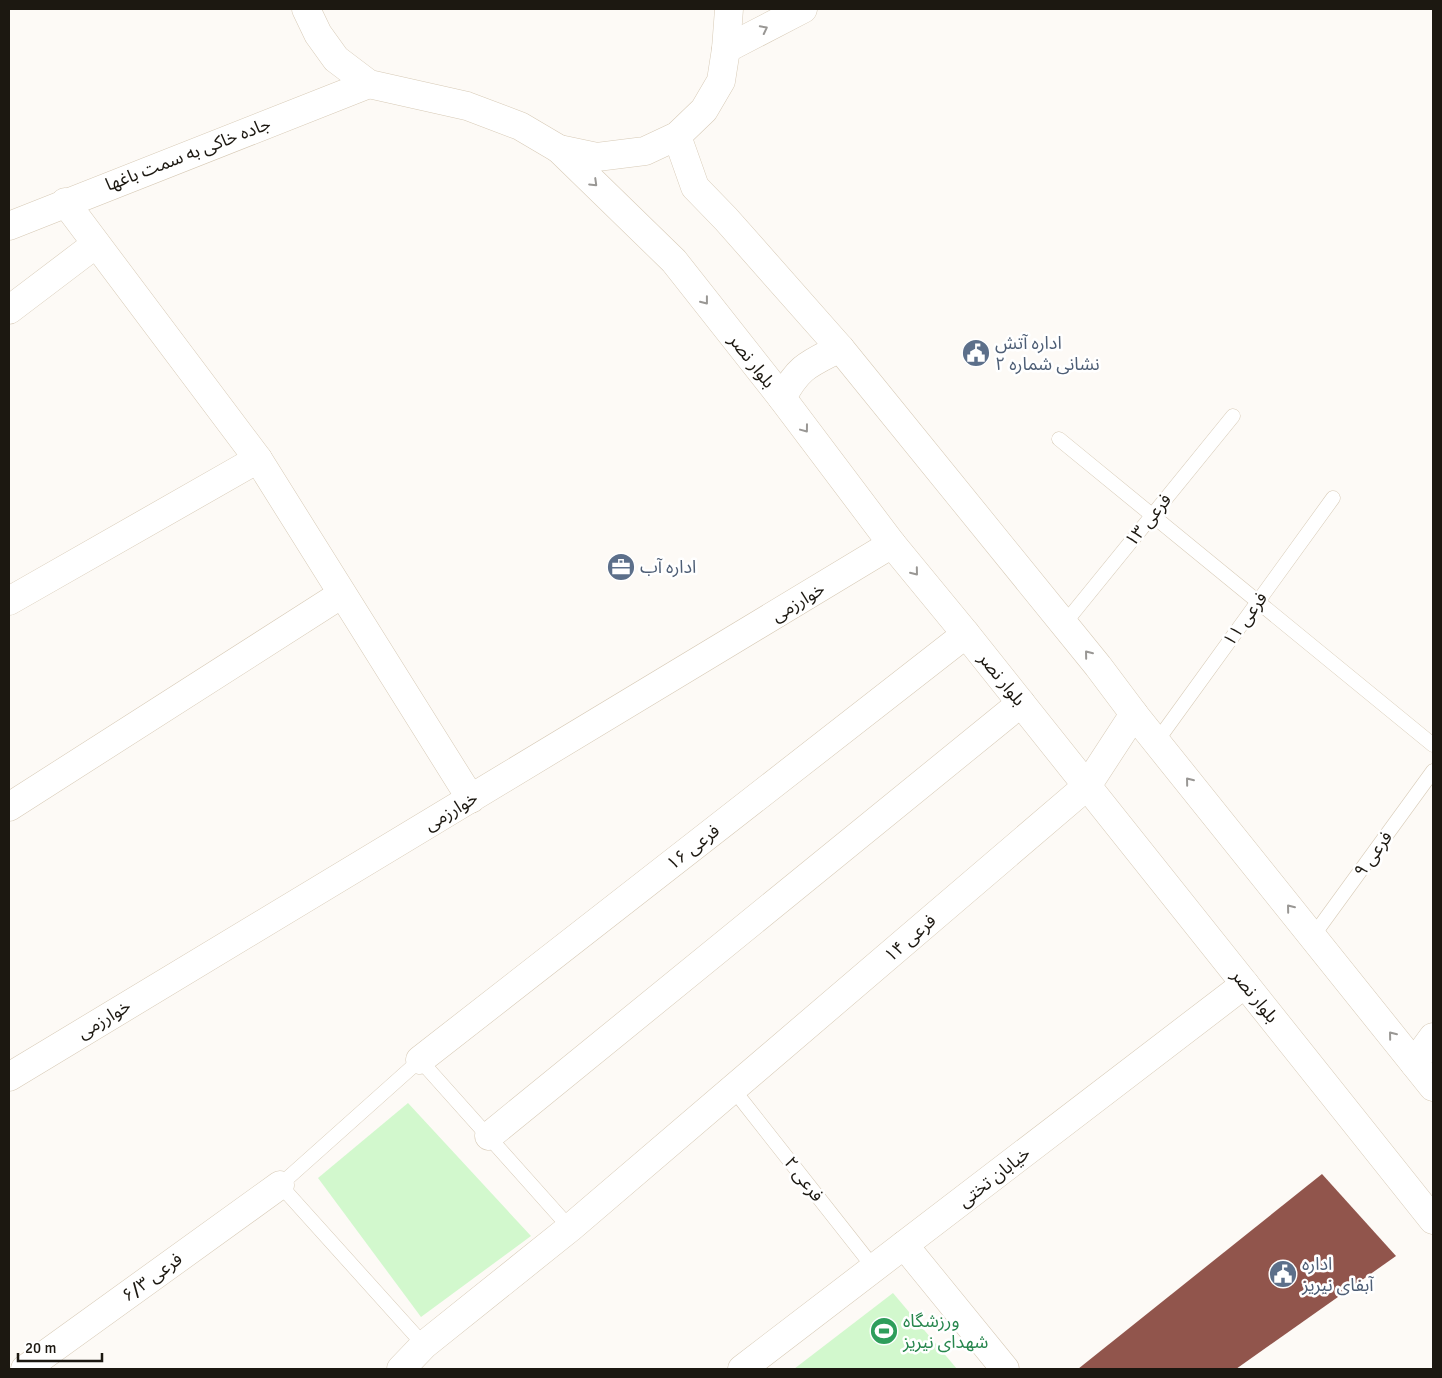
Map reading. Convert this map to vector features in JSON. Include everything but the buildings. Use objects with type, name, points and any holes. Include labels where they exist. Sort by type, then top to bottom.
[{"type":"street","points":[[306,9],[318,34],[336,59],[368,84],[467,106],[520,126],[559,149],[597,157],[646,150],[677,136],[704,110],[720,81],[726,49],[729,9]]},
{"type":"street","points":[[726,49],[802,9]]},
{"type":"street","name":"جاده خاکی به سمت باغها","points":[[9,226],[65,202],[368,84]]},
{"type":"street","points":[[677,136],[695,188],[726,219],[840,348],[1064,624],[1433,1086]]},
{"type":"street","name":"بلوار نصر","points":[[559,149],[674,261],[782,398],[892,544],[966,634],[1433,1220]]},
{"type":"street","points":[[65,202],[258,459],[471,799]]},
{"type":"street","points":[[9,310],[96,244]]},
{"type":"street","points":[[782,398],[791,380],[804,367],[840,348]]},
{"type":"street","points":[[9,601],[258,459]]},
{"type":"street","name":"خوارزمی","points":[[9,1077],[892,544]]},
{"type":"street","points":[[9,807],[342,594]]},
{"type":"street","name":"فرعی ۱۶","points":[[420,1060],[966,634]]},
{"type":"street","points":[[489,1136],[1021,703]]},
{"type":"street","name":"فرعی ۱۴","points":[[401,1369],[424,1345],[570,1228],[1087,786],[1134,714]]},
{"type":"street","name":"خیابان تختی","points":[[742,1369],[1245,984]]},
{"type":"street","points":[[1414,1063],[1433,1037]]},
{"type":"street","name":"فرعی ۶/۳","points":[[24,1369],[280,1185]]},
{"type":"street","points":[[904,1245],[1006,1369]]},
{"type":"lane","name":"فرعی ۱۳","points":[[1064,624],[1233,416]]},
{"type":"lane","points":[[1059,439],[1433,745]]},
{"type":"lane","name":"فرعی ۱۱","points":[[1157,741],[1333,498]]},
{"type":"lane","name":"فرعی ۹","points":[[1313,936],[1433,771]]},
{"type":"lane","points":[[424,1345],[280,1185],[420,1060],[570,1228]]},
{"type":"lane","name":"فرعی ۲","points":[[733,1089],[874,1268]]},
{"type":"green space","points":[[408,1103],[531,1236],[421,1317],[318,1178]]},
{"type":"green space","name":"ورزشگاه شهدای نیریز","points":[[893,1293],[957,1369],[794,1369]]},
{"type":"place","name":"اداره آتش نشانی شماره ۲","points":[[976,353]]},
{"type":"place","name":"اداره آب","points":[[621,567]]},
{"type":"place","name":"اداره آبفای نیریز","points":[[1283,1274]]},
{"type":"place","name":"ورزشگاه شهدای نیریز","points":[[884,1331]]}]
